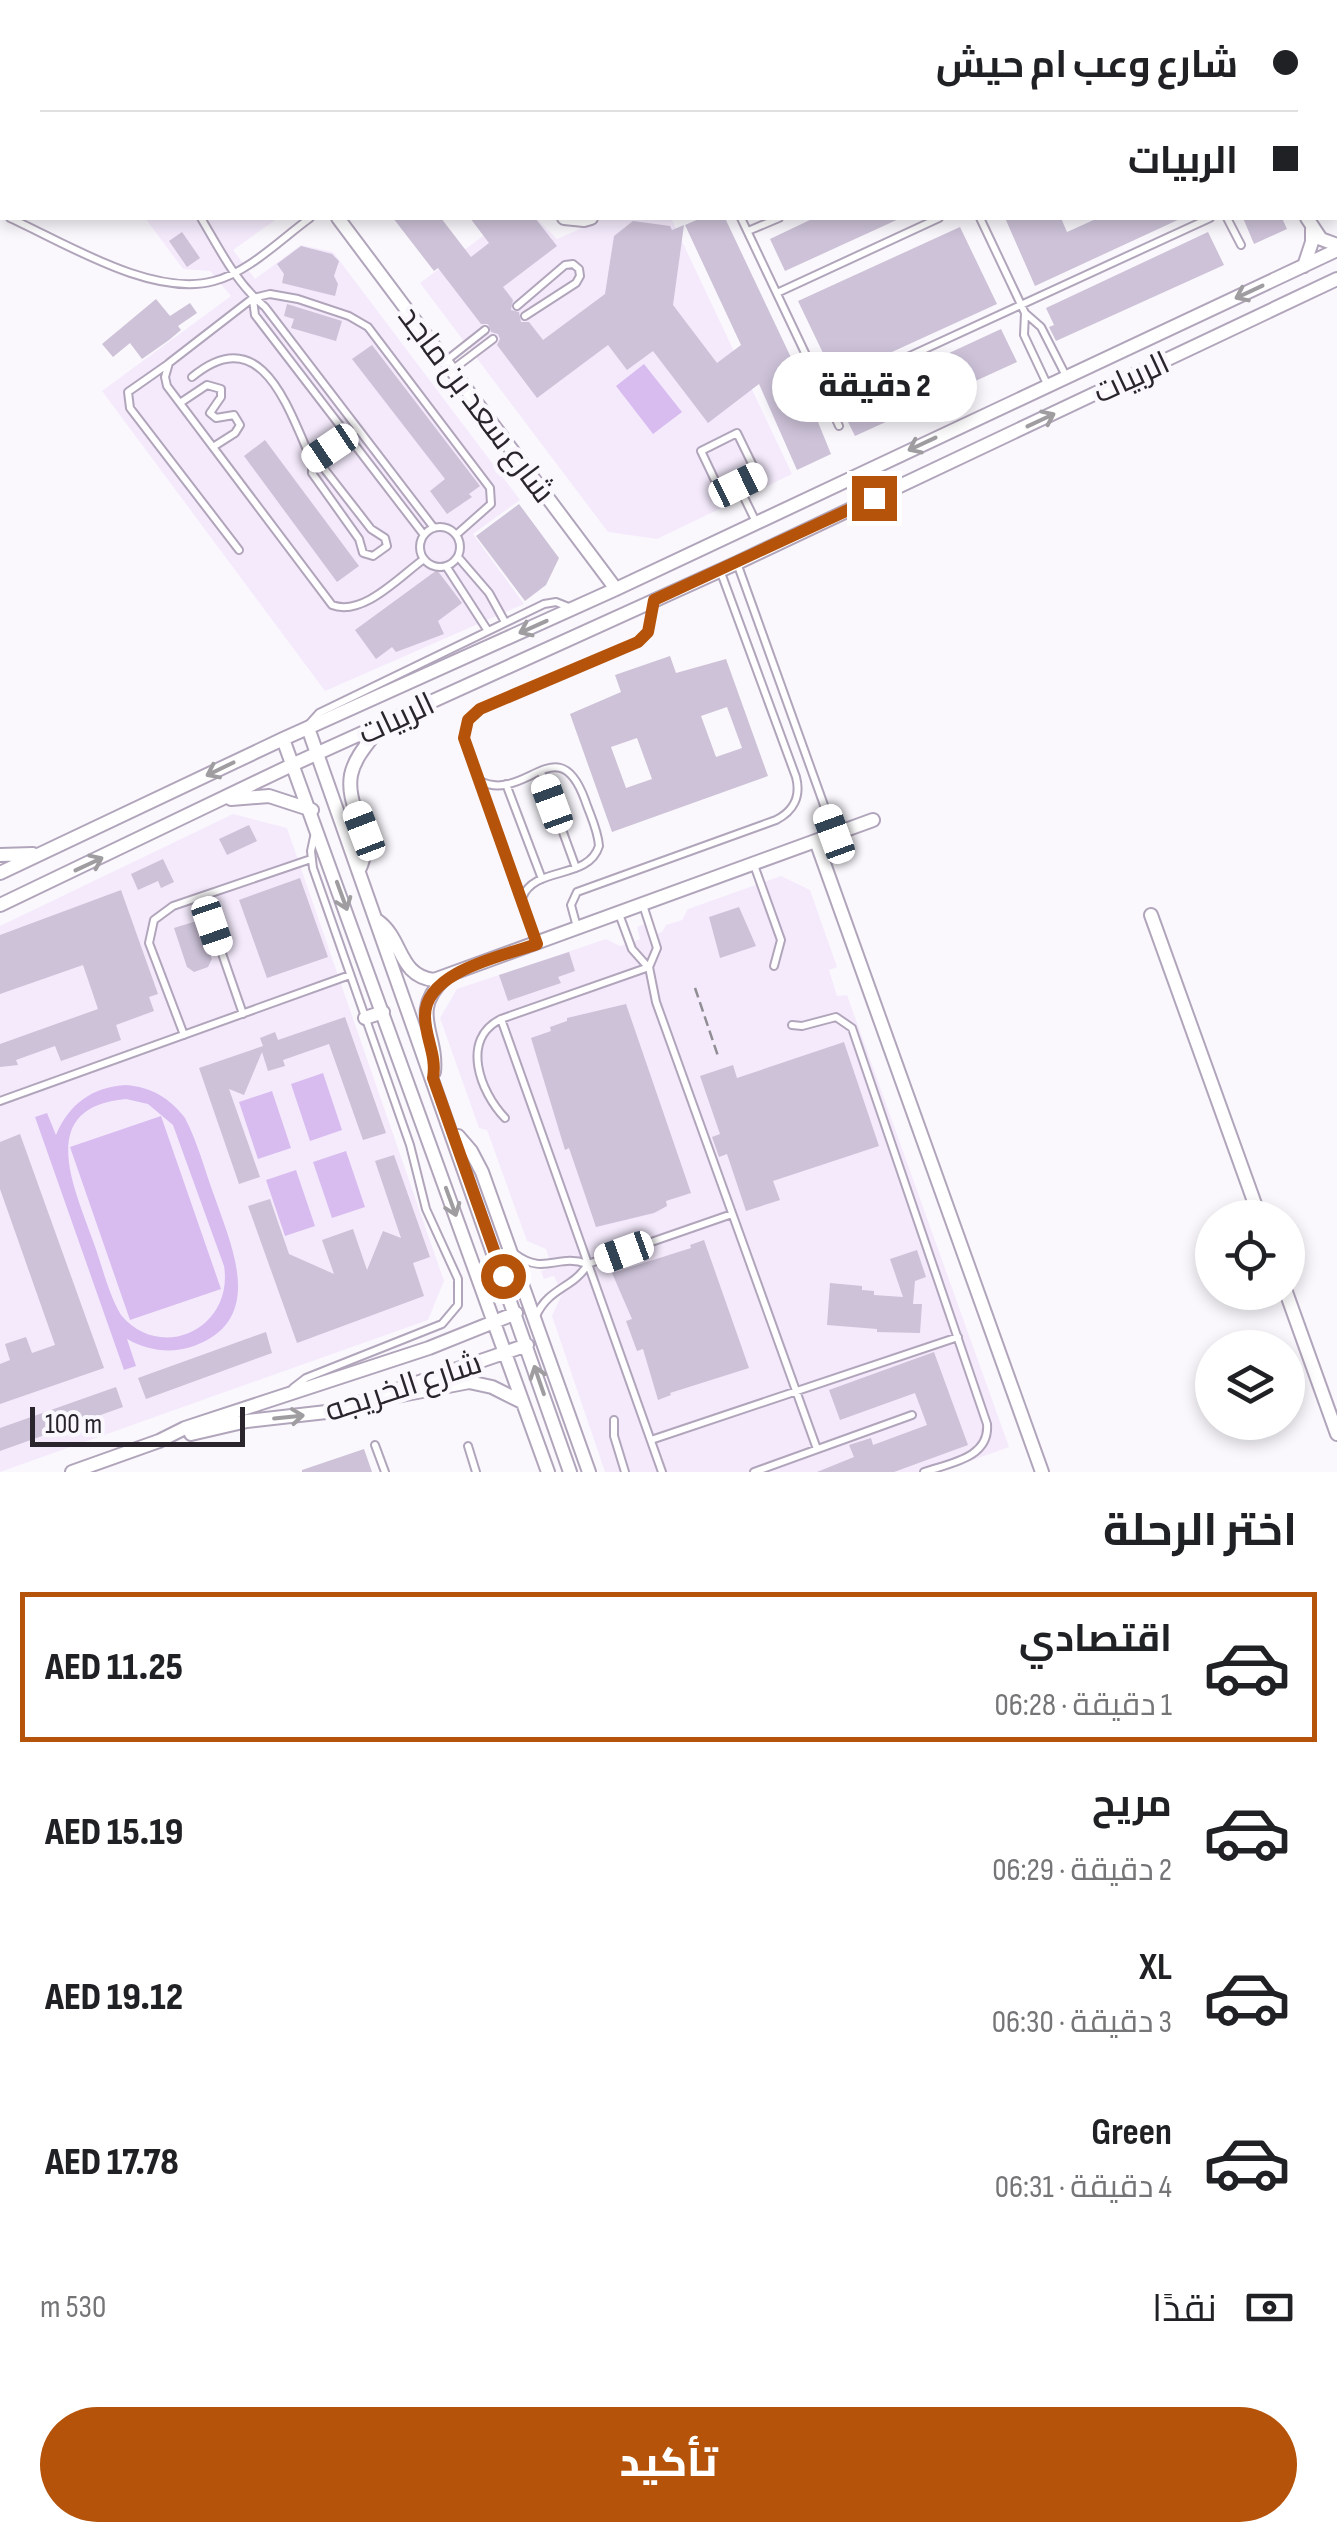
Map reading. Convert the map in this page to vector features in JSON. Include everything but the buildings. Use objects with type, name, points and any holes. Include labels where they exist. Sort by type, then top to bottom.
[{"type":"street","name":"شارع سعد بن ماجد","points":[[339,220],[616,589]]},
{"type":"street","points":[[1309,224],[1321,239],[1337,248]]},
{"type":"street","points":[[1304,266],[1312,242],[1309,224]]},
{"type":"street","name":"الربيات","points":[[0,872],[616,589],[1337,248]]},
{"type":"street","name":"الربيات","points":[[0,905],[294,764],[737,563],[1337,279]]},
{"type":"street","points":[[359,870],[366,839],[352,794],[352,773],[358,757],[382,724]]},
{"type":"street","points":[[308,728],[570,1472]]},
{"type":"street","points":[[284,739],[548,1472]]},
{"type":"street","points":[[219,801],[269,796],[312,810]]},
{"type":"street","points":[[376,919],[389,930],[412,973],[428,980],[446,978],[873,820]]},
{"type":"street","points":[[816,841],[1042,1472]]},
{"type":"street","points":[[0,855],[41,854]]},
{"type":"street","points":[[1151,915],[1254,1200]]},
{"type":"street","points":[[433,1078],[435,1060],[426,1025],[426,1007],[433,991],[446,978]]},
{"type":"street","points":[[365,1018],[383,1012]]},
{"type":"street","points":[[451,1128],[476,1159],[589,1472]]},
{"type":"street","points":[[1293,1310],[1337,1434]]},
{"type":"street","name":"شارع الخريجه","points":[[72,1472],[185,1428],[429,1348],[516,1314]]},
{"type":"street","name":"شارع الخريجه","points":[[159,1440],[234,1423],[322,1414],[527,1346]]},
{"type":"street","points":[[368,1399],[402,1397],[470,1382],[492,1387],[522,1402]]},
{"type":"lane","points":[[14,220],[159,282],[200,284],[233,273],[307,220]]},
{"type":"lane","points":[[203,220],[233,273],[265,308],[434,528]]},
{"type":"lane","points":[[742,220],[838,426]]},
{"type":"lane","points":[[748,232],[774,220]]},
{"type":"lane","points":[[777,293],[935,220]]},
{"type":"lane","points":[[981,220],[1023,309],[1041,327],[1066,376]]},
{"type":"lane","points":[[824,395],[1023,309],[1206,220]]},
{"type":"lane","points":[[1229,220],[1240,246]]},
{"type":"lane","points":[[517,306],[566,265],[573,264],[579,269],[576,283],[525,316]]},
{"type":"lane","points":[[239,550],[130,408],[128,392],[252,298],[282,296],[315,305],[358,321],[382,342],[490,488],[490,504],[456,535]]},
{"type":"lane","points":[[252,298],[255,315],[424,535]]},
{"type":"lane","points":[[1023,309],[1024,335],[1048,384]]},
{"type":"lane","points":[[448,367],[485,330]]},
{"type":"lane","points":[[448,367],[492,340]]},
{"type":"lane","points":[[192,377],[225,357],[249,360],[269,377],[312,461],[312,474],[359,539],[363,553],[374,556],[383,551],[385,538],[371,529],[322,466],[312,461]]},
{"type":"lane","points":[[169,363],[167,386],[332,605],[342,609],[359,606],[424,559]]},
{"type":"lane","points":[[180,403],[208,385],[220,388],[221,396],[210,413],[216,418],[234,415],[240,425],[235,433],[213,447]]},
{"type":"lane","points":[[312,461],[358,428]]},
{"type":"lane","points":[[736,433],[758,474],[738,485],[719,492],[701,452],[736,433]]},
{"type":"lane","points":[[738,485],[756,523]]},
{"type":"lane","points":[[434,528],[446,528],[456,535],[458,556],[446,566],[434,566],[424,559],[420,547],[424,535],[434,528]]},
{"type":"lane","points":[[458,556],[489,593],[505,622]]},
{"type":"lane","points":[[737,563],[834,834]]},
{"type":"lane","points":[[446,566],[488,631]]},
{"type":"lane","points":[[577,929],[570,904],[577,892],[776,820],[794,804],[796,777],[720,569]]},
{"type":"lane","points":[[537,944],[464,738],[466,726],[475,712],[638,642],[648,632],[654,600]]},
{"type":"lane","points":[[308,728],[319,713],[505,622],[550,602],[572,609]]},
{"type":"lane","points":[[480,781],[495,786],[560,767],[574,774],[599,840],[598,852],[591,861],[542,879],[527,888],[522,899]]},
{"type":"lane","points":[[541,772],[576,868]]},
{"type":"lane","points":[[506,784],[542,879]]},
{"type":"lane","points":[[288,1392],[306,1378],[442,1324],[460,1297],[458,1279],[432,1226],[410,1145],[311,858],[317,826]]},
{"type":"lane","points":[[184,1035],[152,951],[149,936],[159,914],[311,858]]},
{"type":"lane","points":[[753,864],[781,940],[774,966]]},
{"type":"lane","points":[[202,896],[243,1014]]},
{"type":"lane","points":[[642,905],[657,948],[649,967],[656,1002],[817,1449]]},
{"type":"lane","points":[[619,914],[636,955],[649,967]]},
{"type":"lane","points":[[505,1118],[492,1102],[476,1056],[482,1033],[502,1019],[649,967]]},
{"type":"lane","points":[[0,1101],[350,975]]},
{"type":"lane","points":[[792,1026],[836,1016],[852,1028],[988,1424],[983,1446],[973,1454],[924,1472]]},
{"type":"lane","points":[[502,1019],[662,1472]]},
{"type":"lane","points":[[534,1320],[546,1299],[579,1276],[588,1264],[732,1214]]},
{"type":"lane","points":[[509,1250],[538,1266],[574,1260],[588,1264]]},
{"type":"lane","points":[[651,1440],[958,1337]]},
{"type":"lane","points":[[754,1472],[912,1415]]},
{"type":"lane","points":[[614,1420],[614,1436],[625,1472]]},
{"type":"lane","points":[[375,1445],[385,1472]]},
{"type":"lane","points":[[466,1472],[476,1470],[468,1446]]},
{"type":"path","points":[[695,988],[718,1056]]},
{"type":"shaded area","points":[[146,220],[275,220],[233,250],[255,279],[301,245],[333,252],[520,500],[473,534],[524,604],[325,691],[102,391],[231,296],[210,271],[183,269]]},
{"type":"shaded area","points":[[504,220],[538,220],[557,239],[600,220],[672,220],[792,474],[657,539],[608,532],[420,283]]},
{"type":"shaded area","points":[[644,364],[682,412],[653,434],[616,386]]},
{"type":"shaded area","points":[[233,814],[287,828],[444,1281],[428,1320],[0,1472],[0,926]]},
{"type":"shaded area","points":[[781,876],[810,890],[837,967],[829,970],[837,996],[847,995],[1009,1447],[939,1472],[605,1472],[552,1316],[562,1294],[554,1276],[544,1279],[541,1271],[552,1267],[546,1249],[527,1241],[487,1130],[479,1128],[440,1018],[457,989],[606,939],[620,946],[630,943],[640,939],[637,927],[645,924],[649,936],[662,932],[666,925],[682,920],[688,909]]},
{"type":"shaded area","points":[[323,1073],[342,1130],[310,1141],[291,1084]]},
{"type":"shaded area","points":[[114,1086],[152,1091],[185,1118],[229,1238],[238,1281],[237,1301],[230,1319],[216,1334],[194,1346],[168,1350],[152,1349],[127,1339],[136,1366],[124,1370],[35,1117],[47,1113],[56,1135],[83,1099]],"holes":[[[126,1099],[148,1104],[173,1125],[224,1266],[224,1288],[218,1307],[191,1332],[174,1337],[155,1336],[137,1329],[121,1315],[78,1198],[68,1154],[70,1134],[80,1117],[97,1105]]]},
{"type":"shaded area","points":[[272,1091],[291,1148],[258,1159],[239,1102]]},
{"type":"shaded area","points":[[161,1116],[221,1289],[130,1320],[70,1147]]},
{"type":"shaded area","points":[[346,1151],[365,1207],[332,1218],[313,1162]]},
{"type":"shaded area","points":[[296,1170],[315,1226],[285,1236],[266,1180]]},
{"type":"route","points":[[503,1276],[433,1078],[434,1051],[425,1016],[428,999],[446,978],[537,944],[464,738],[468,720],[480,709],[638,642],[648,632],[654,600],[874,498]]}]
